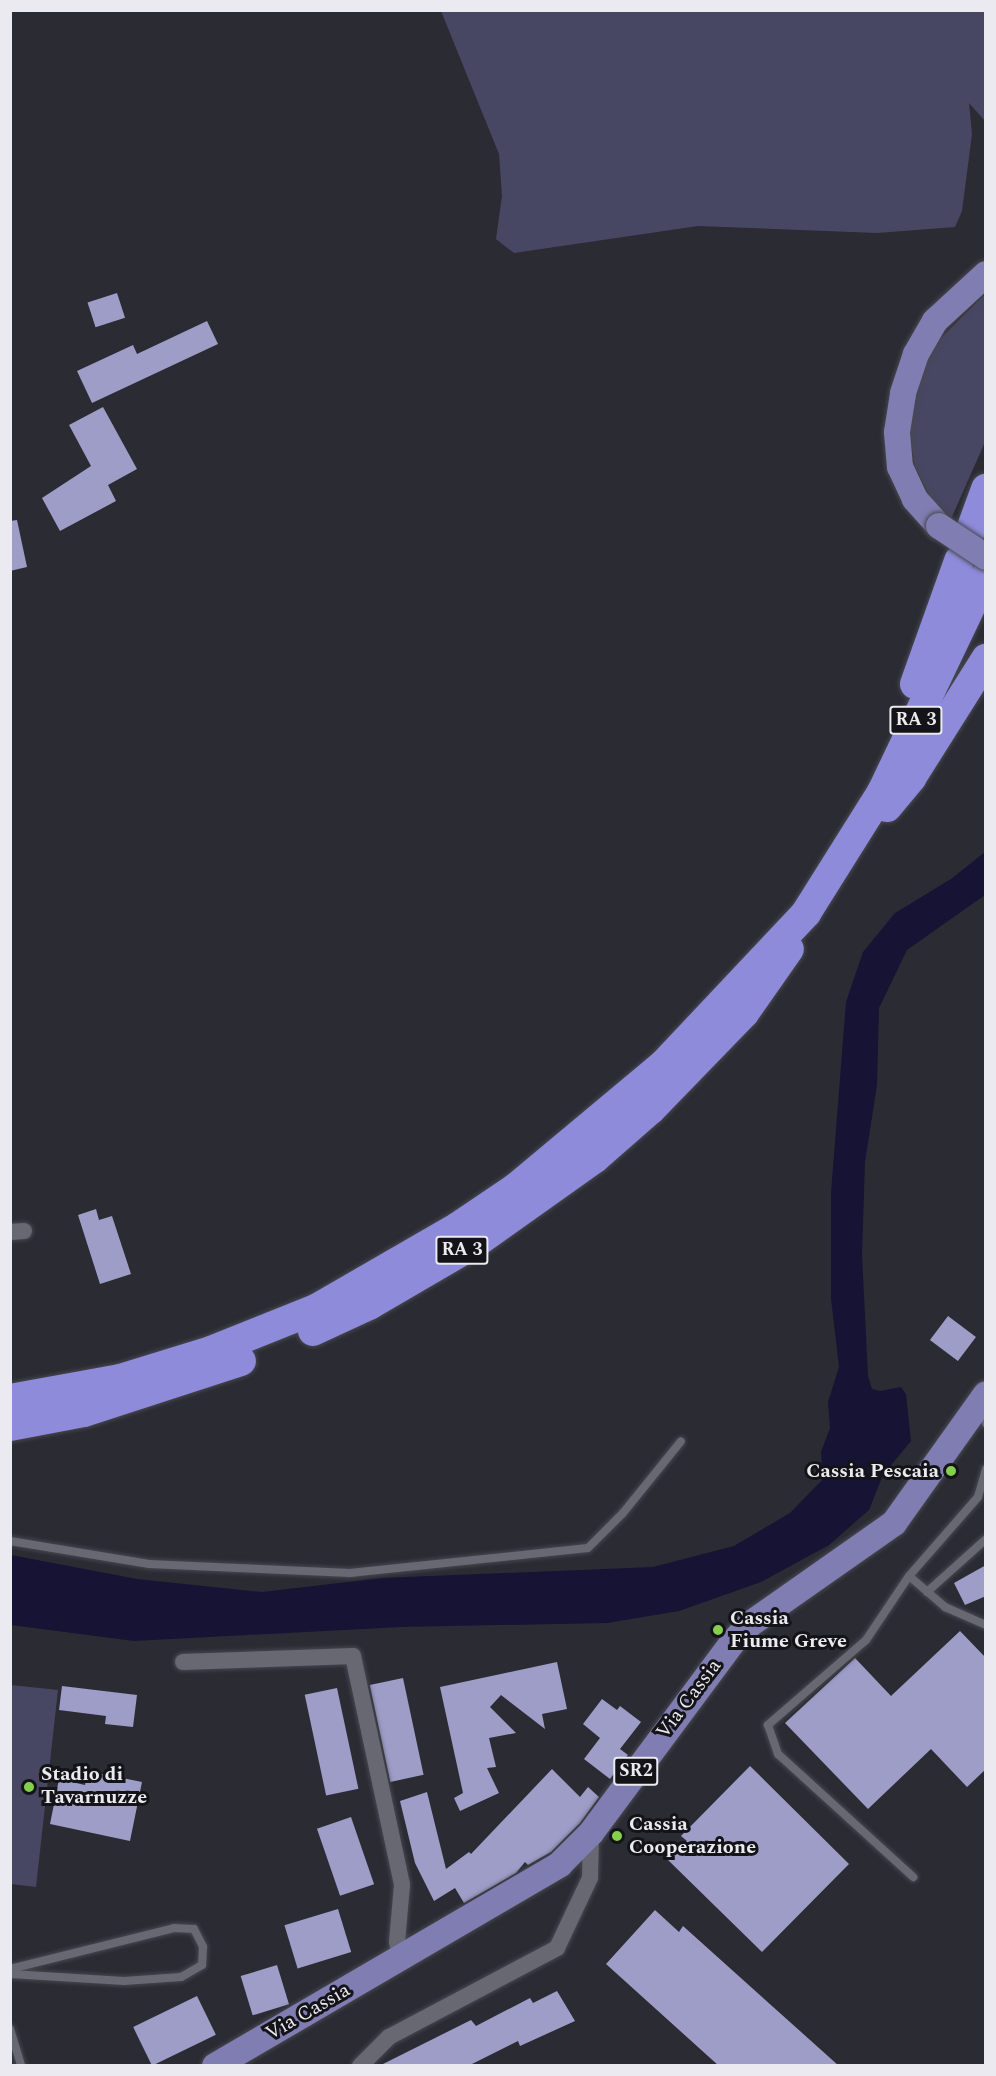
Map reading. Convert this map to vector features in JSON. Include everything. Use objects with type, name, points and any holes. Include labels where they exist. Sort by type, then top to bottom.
[{"type":"highway","points":[[971,530],[986,489]]},
{"type":"highway","points":[[840,861],[972,559]]},
{"type":"highway","name":"RA 3","points":[[10,1426],[84,1412],[201,1376],[291,1342],[369,1305],[474,1244],[595,1158],[651,1109],[744,1013],[775,973],[806,913],[882,792],[985,576]]},
{"type":"highway","points":[[840,861],[911,778],[986,659]]},
{"type":"highway","name":"RA 3","points":[[10,1399],[120,1379],[211,1351],[316,1309],[458,1227],[517,1187],[663,1065],[806,913]]},
{"type":"main road","points":[[972,559],[963,545],[939,526],[915,499],[900,466],[897,432],[903,393],[916,354],[935,321],[986,274]]},
{"type":"main road","name":"Via Cassia","points":[[215,2066],[547,1875],[591,1833],[732,1643],[749,1625],[894,1523],[984,1406]]},
{"type":"street","points":[[183,1662],[353,1656],[402,1885],[397,1924],[401,1959]]},
{"type":"street","points":[[360,2066],[388,2037],[557,1948],[590,1878],[591,1833]]},
{"type":"lane","points":[[10,1540],[149,1564],[350,1573],[588,1548],[623,1513],[681,1441]]},
{"type":"lane","points":[[913,1877],[778,1754],[768,1725],[866,1640],[909,1576],[978,1497],[986,1469]]},
{"type":"lane","points":[[927,1592],[986,1539]]},
{"type":"lane","points":[[909,1576],[945,1607],[984,1620]]},
{"type":"lane","points":[[10,1969],[174,1928],[194,1929],[204,1947],[202,1965],[181,1977],[124,1981],[10,1974]]},
{"type":"lane","points":[[10,2029],[21,2066]]},
{"type":"shaded area","points":[[441,11],[985,11],[985,121],[969,103],[972,134],[962,211],[955,227],[877,233],[698,226],[514,253],[496,239],[502,196],[499,154]]},
{"type":"shaded area","points":[[985,294],[985,442],[951,519],[931,499],[915,467],[910,438],[911,401],[922,365],[936,343]]},
{"type":"shaded area","points":[[985,852],[985,895],[907,950],[879,1008],[877,1085],[865,1162],[862,1255],[868,1376],[872,1389],[880,1391],[901,1387],[906,1394],[911,1441],[883,1475],[869,1510],[829,1545],[761,1582],[679,1611],[607,1623],[400,1627],[134,1641],[11,1625],[11,1555],[137,1579],[262,1592],[382,1578],[653,1567],[734,1546],[790,1513],[823,1479],[821,1452],[830,1428],[828,1402],[839,1367],[831,1299],[831,1193],[846,1002],[863,952],[895,913],[951,879]]},
{"type":"shaded area","name":"Stadio di Tavarnuzze","points":[[11,1685],[58,1690],[36,1887],[11,1884]]},
{"type":"building","points":[[117,293],[125,318],[96,327],[88,303]]},
{"type":"building","points":[[207,321],[218,344],[92,403],[77,371],[133,345],[137,354]]},
{"type":"building","points":[[103,407],[137,469],[108,485],[116,501],[60,531],[42,498],[91,466],[69,425]]},
{"type":"building","points":[[17,520],[27,567],[10,571],[10,521]]},
{"type":"building","points":[[96,1209],[99,1220],[112,1216],[131,1274],[100,1284],[78,1215]]},
{"type":"building","points":[[948,1316],[976,1337],[958,1361],[930,1340]]},
{"type":"building","points":[[986,1565],[986,1596],[965,1605],[954,1583]]},
{"type":"building","points":[[960,1631],[986,1658],[986,1769],[967,1787],[931,1749],[868,1809],[785,1723],[855,1658],[891,1696]]},
{"type":"building","points":[[557,1662],[567,1709],[542,1714],[545,1729],[501,1695],[490,1707],[516,1733],[489,1738],[496,1767],[487,1768],[499,1793],[460,1811],[454,1798],[463,1793],[440,1687]]},
{"type":"building","points":[[403,1678],[424,1775],[390,1782],[370,1685]]},
{"type":"building","points":[[62,1686],[137,1695],[133,1727],[105,1724],[106,1716],[59,1710]]},
{"type":"building","points":[[337,1688],[358,1789],[326,1796],[305,1695]]},
{"type":"building","points":[[602,1699],[617,1710],[620,1706],[641,1722],[620,1749],[628,1755],[610,1779],[584,1759],[600,1738],[583,1724]]},
{"type":"building","points":[[750,1766],[849,1864],[762,1952],[668,1860],[687,1841],[681,1836]]},
{"type":"building","points":[[552,1769],[580,1797],[588,1787],[599,1797],[580,1823],[551,1852],[528,1865],[525,1862],[516,1873],[464,1903],[455,1888],[434,1901],[415,1863],[400,1801],[427,1792],[446,1869],[469,1852],[471,1854]]},
{"type":"building","points":[[88,1771],[142,1782],[130,1841],[50,1824],[59,1779],[85,1785]]},
{"type":"building","points":[[351,1817],[374,1884],[340,1896],[317,1829]]},
{"type":"building","points":[[338,1909],[351,1952],[298,1968],[284,1925]]},
{"type":"building","points":[[655,1910],[679,1932],[683,1926],[839,2066],[719,2066],[606,1964]]},
{"type":"building","points":[[277,1965],[289,2004],[253,2015],[241,1976]]},
{"type":"building","points":[[557,1991],[575,2021],[520,2046],[518,2041],[468,2066],[379,2066],[471,2020],[476,2026],[530,1998],[533,2003]]},
{"type":"building","points":[[197,1996],[216,2035],[152,2066],[133,2027]]},
{"type":"place","name":"Cassia Pescaia","points":[[951,1471]]},
{"type":"place","name":"Cassia Fiume Greve","points":[[718,1630]]},
{"type":"place","name":"Stadio di Tavarnuzze","points":[[29,1787]]},
{"type":"place","name":"Cassia Cooperazione","points":[[617,1836]]}]
